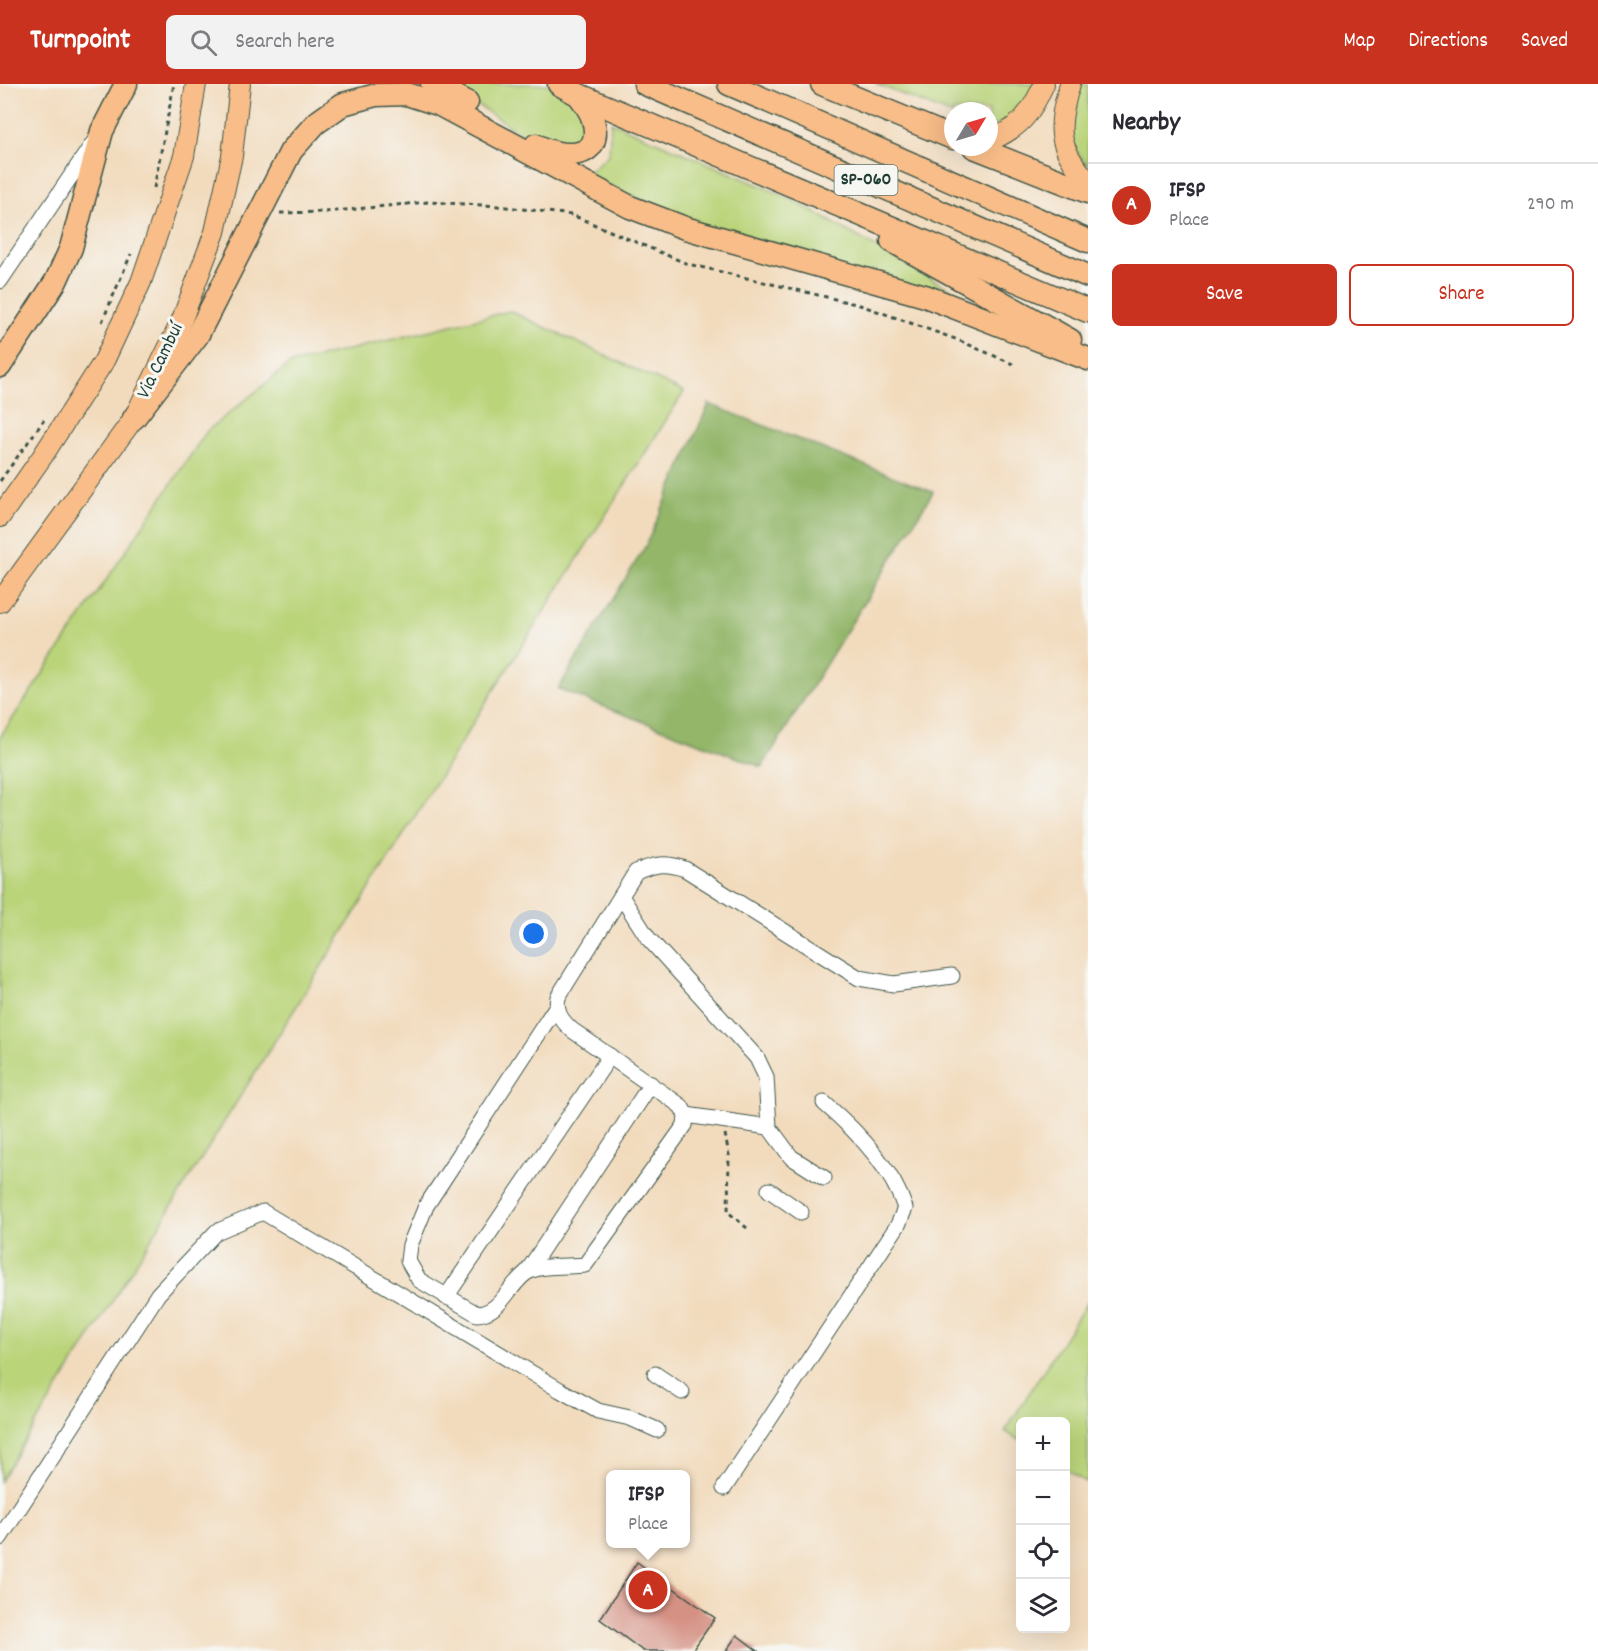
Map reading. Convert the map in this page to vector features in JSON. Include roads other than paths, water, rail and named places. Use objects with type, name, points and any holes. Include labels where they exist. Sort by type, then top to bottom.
[{"type":"highway","points":[[0,366],[56,281],[72,248],[102,131],[126,84]]},
{"type":"highway","points":[[432,84],[464,100],[545,150],[580,155],[591,146],[595,133],[593,118],[579,95]]},
{"type":"highway","points":[[559,84],[579,95],[1088,311]]},
{"type":"highway","name":"SP-060","points":[[645,84],[1088,276]]},
{"type":"highway","name":"SP-060","points":[[729,84],[1088,241]]},
{"type":"highway","points":[[822,84],[944,134]]},
{"type":"highway","points":[[134,418],[197,336],[291,151],[316,123],[343,104],[376,95],[407,94],[438,104],[630,207],[674,224],[745,246],[894,286],[1088,359]]},
{"type":"highway","points":[[997,156],[1088,192]]},
{"type":"highway","points":[[778,178],[1088,350]]},
{"type":"main road","points":[[0,517],[104,361],[141,282],[184,156],[196,84]]},
{"type":"main road","name":"Via Cambuí","points":[[0,602],[134,418],[181,322],[215,232],[232,156],[240,84]]},
{"type":"main road","points":[[998,138],[1005,135],[1032,112],[1044,84]]},
{"type":"main road","points":[[1071,84],[1060,115],[1061,138],[1072,164],[1088,181]]},
{"type":"lane","points":[[0,282],[102,131]]},
{"type":"lane","points":[[651,1084],[526,1273],[495,1308],[477,1314],[419,1280],[408,1261],[410,1245],[426,1206],[556,1007],[558,997],[636,872],[653,864],[668,863],[685,869],[859,978],[894,984],[952,976]]},
{"type":"lane","points":[[621,896],[648,938],[757,1058],[766,1077],[769,1127],[791,1157],[824,1179]]},
{"type":"lane","points":[[526,1273],[542,1265],[556,1268],[585,1265],[685,1125],[686,1115],[681,1106],[564,1022],[556,1007]]},
{"type":"lane","points":[[446,1297],[610,1056]]},
{"type":"lane","points":[[724,1488],[898,1224],[905,1208],[899,1190],[856,1131],[824,1103]]},
{"type":"lane","points":[[686,1115],[769,1127]]},
{"type":"lane","points":[[769,1190],[801,1212]]},
{"type":"lane","points":[[0,1538],[158,1294],[216,1232],[263,1212],[560,1390],[598,1411],[630,1418],[657,1430]]},
{"type":"lane","points":[[655,1374],[682,1392]]},
{"type":"place","name":"IFSP","points":[[648,1590]]}]
